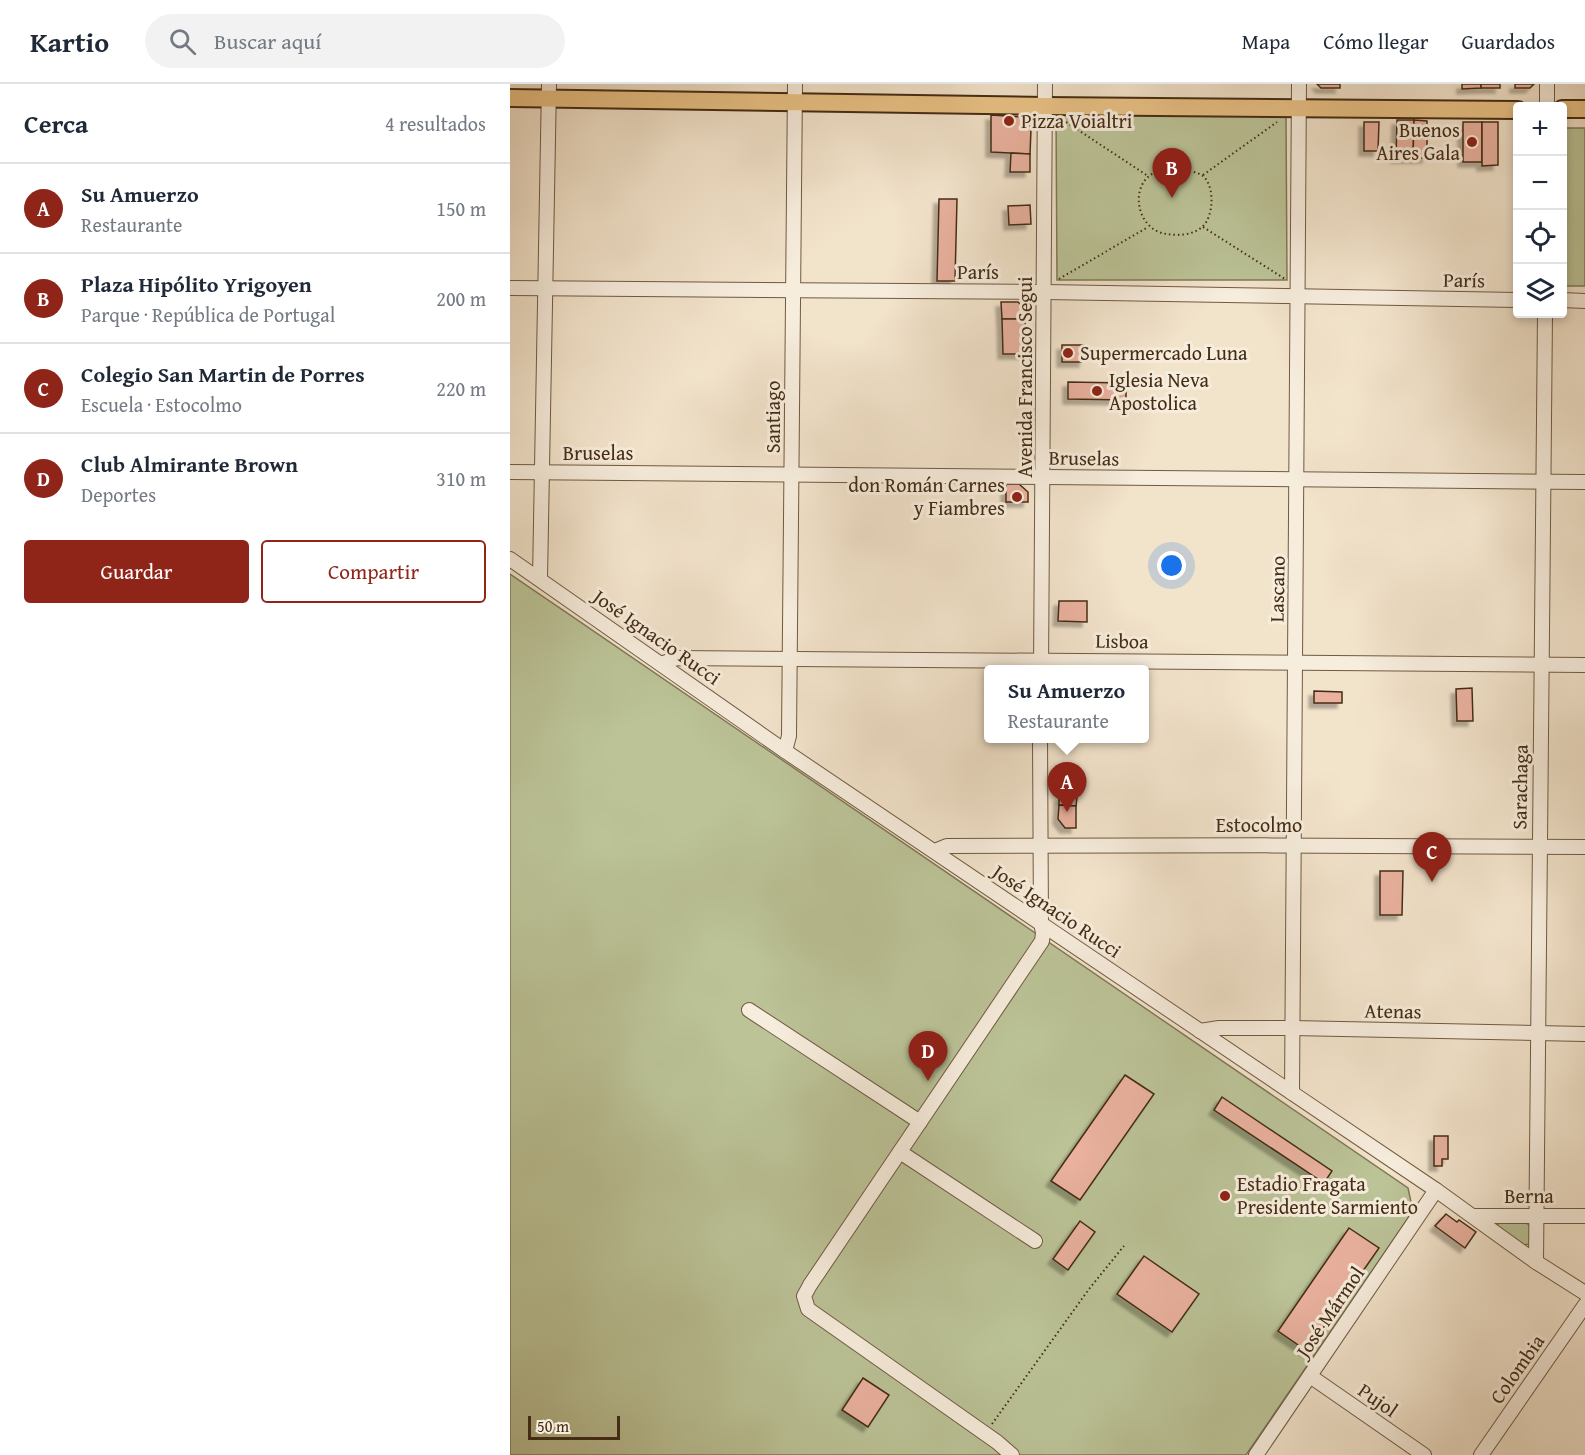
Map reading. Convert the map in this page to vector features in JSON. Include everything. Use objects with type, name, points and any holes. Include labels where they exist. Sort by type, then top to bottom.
[{"type":"main road","points":[[510,98],[549,91],[795,102],[1513,110]]},
{"type":"main road","points":[[1567,109],[1585,109]]},
{"type":"street","name":"Santiago","points":[[785,751],[789,736],[795,84]]},
{"type":"street","name":"Avenida Francisco Segui","points":[[1041,665],[1045,84]]},
{"type":"street","name":"Lascano","points":[[1292,1093],[1299,84]]},
{"type":"street","points":[[1547,84],[1547,102]]},
{"type":"street","points":[[540,578],[549,91]]},
{"type":"street","name":"París","points":[[510,288],[1045,292],[1513,300]]},
{"type":"street","points":[[1567,300],[1585,301]]},
{"type":"street","name":"Sarachaga","points":[[1536,1262],[1545,318]]},
{"type":"street","name":"Bruselas","points":[[510,472],[1585,482]]},
{"type":"street","name":"José Ignacio Rucci","points":[[510,559],[785,751],[1436,1190],[1536,1262],[1585,1293]]},
{"type":"street","name":"Lisboa","points":[[661,664],[677,658],[789,658],[1041,665],[1295,663],[1585,665]]},
{"type":"street","points":[[1012,1455],[985,1433],[808,1309],[804,1296],[1038,949],[1043,933],[1039,845],[1040,743]]},
{"type":"street","name":"Estocolmo","points":[[934,851],[947,846],[1039,845],[1293,844],[1585,847]]},
{"type":"street","points":[[749,1010],[920,1122]]},
{"type":"street","name":"Atenas","points":[[1200,1031],[1219,1028],[1292,1028],[1585,1034]]},
{"type":"street","points":[[900,1152],[1035,1241]]},
{"type":"street","name":"José Mármol","points":[[1256,1455],[1436,1190]]},
{"type":"street","name":"Berna","points":[[1474,1216],[1585,1216]]},
{"type":"street","name":"Colombia","points":[[1481,1455],[1585,1305]]},
{"type":"street","name":"Pujol","points":[[1310,1376],[1424,1455]]},
{"type":"path","points":[[1065,121],[1148,176]]},
{"type":"path","points":[[1202,176],[1277,122]]},
{"type":"path","points":[[1176,169],[1202,176],[1209,186],[1211,201],[1203,227],[1185,235],[1165,234],[1148,227],[1141,215],[1139,200],[1140,188],[1148,176],[1160,170],[1176,169]]},
{"type":"path","points":[[1057,280],[1148,227]]},
{"type":"path","points":[[1203,227],[1287,280]]},
{"type":"path","points":[[985,1433],[1089,1290],[1124,1246]]},
{"type":"green space","points":[[1056,115],[1286,115],[1287,280],[1057,280]]},
{"type":"green space","points":[[1567,128],[1585,128],[1585,286],[1567,286]]},
{"type":"green space","points":[[510,574],[1408,1188],[1413,1211],[1246,1455],[510,1455]]},
{"type":"green space","points":[[1499,1222],[1519,1222],[1530,1225],[1530,1244],[1523,1245],[1497,1227]]},
{"type":"building","points":[[1317,84],[1340,84],[1340,88],[1321,88]]},
{"type":"building","points":[[1462,84],[1481,84],[1481,88],[1462,89]]},
{"type":"building","points":[[1481,84],[1500,84],[1500,88],[1481,88]]},
{"type":"building","points":[[1515,84],[1534,84],[1530,88],[1515,88]]},
{"type":"building","points":[[991,115],[1023,117],[1029,122],[1030,154],[991,152]]},
{"type":"building","points":[[1397,120],[1414,120],[1413,158],[1396,158]]},
{"type":"building","points":[[1414,120],[1427,121],[1427,158],[1413,158]]},
{"type":"building","points":[[1364,122],[1379,122],[1378,151],[1364,151]]},
{"type":"building","name":"Buenos Aires Gala","points":[[1463,122],[1482,122],[1482,162],[1463,162]]},
{"type":"building","points":[[1482,122],[1498,122],[1498,165],[1482,166]]},
{"type":"building","points":[[1011,153],[1030,154],[1030,172],[1010,172]]},
{"type":"building","points":[[939,199],[957,199],[955,281],[937,281]]},
{"type":"building","points":[[1030,205],[1031,224],[1009,225],[1008,206]]},
{"type":"building","points":[[1001,302],[1018,302],[1026,310],[1025,319],[1002,319]]},
{"type":"building","points":[[1002,319],[1025,319],[1026,354],[1003,354]]},
{"type":"building","points":[[1062,345],[1084,345],[1084,362],[1062,362]]},
{"type":"building","name":"Iglesia Neva Apostolica","points":[[1068,382],[1126,383],[1126,400],[1068,399]]},
{"type":"building","name":"don Román Carnes y Fiambres","points":[[1006,484],[1019,484],[1028,492],[1028,502],[1006,502]]},
{"type":"building","points":[[1059,601],[1087,601],[1087,622],[1058,621]]},
{"type":"building","points":[[1472,688],[1473,721],[1457,721],[1456,689]]},
{"type":"building","points":[[1314,691],[1342,692],[1342,703],[1314,703]]},
{"type":"building","points":[[1059,797],[1077,797],[1076,806],[1059,805]]},
{"type":"building","points":[[1059,805],[1076,806],[1076,828],[1065,828],[1058,819]]},
{"type":"building","points":[[1380,871],[1403,871],[1402,915],[1380,915]]},
{"type":"building","points":[[1125,1075],[1154,1094],[1080,1200],[1051,1181]]},
{"type":"building","points":[[1222,1097],[1332,1171],[1324,1183],[1214,1110]]},
{"type":"building","points":[[1434,1136],[1448,1136],[1448,1159],[1442,1159],[1442,1166],[1434,1166]]},
{"type":"building","points":[[1446,1214],[1476,1232],[1465,1248],[1435,1226]]},
{"type":"building","points":[[1080,1221],[1095,1232],[1068,1270],[1053,1259]]},
{"type":"building","points":[[1349,1228],[1379,1248],[1307,1351],[1278,1331]]},
{"type":"building","points":[[1144,1256],[1199,1294],[1172,1332],[1117,1294]]},
{"type":"building","points":[[863,1378],[889,1395],[868,1427],[842,1410]]},
{"type":"place","name":"Pizza Voialtri","points":[[1009,121]]},
{"type":"place","name":"Buenos Aires Gala","points":[[1472,142]]},
{"type":"place","name":"Plaza Hipólito Yrigoyen","points":[[1172,198]]},
{"type":"place","name":"Supermercado Luna","points":[[1068,353]]},
{"type":"place","name":"Iglesia Neva Apostolica","points":[[1097,391]]},
{"type":"place","name":"don Román Carnes y Fiambres","points":[[1017,497]]},
{"type":"place","name":"Su Amuerzo","points":[[1067,812]]},
{"type":"place","name":"Colegio San Martin de Porres","points":[[1432,882]]},
{"type":"place","name":"Club Almirante Brown","points":[[928,1081]]},
{"type":"place","name":"Estadio Fragata Presidente Sarmiento","points":[[1225,1196]]}]
